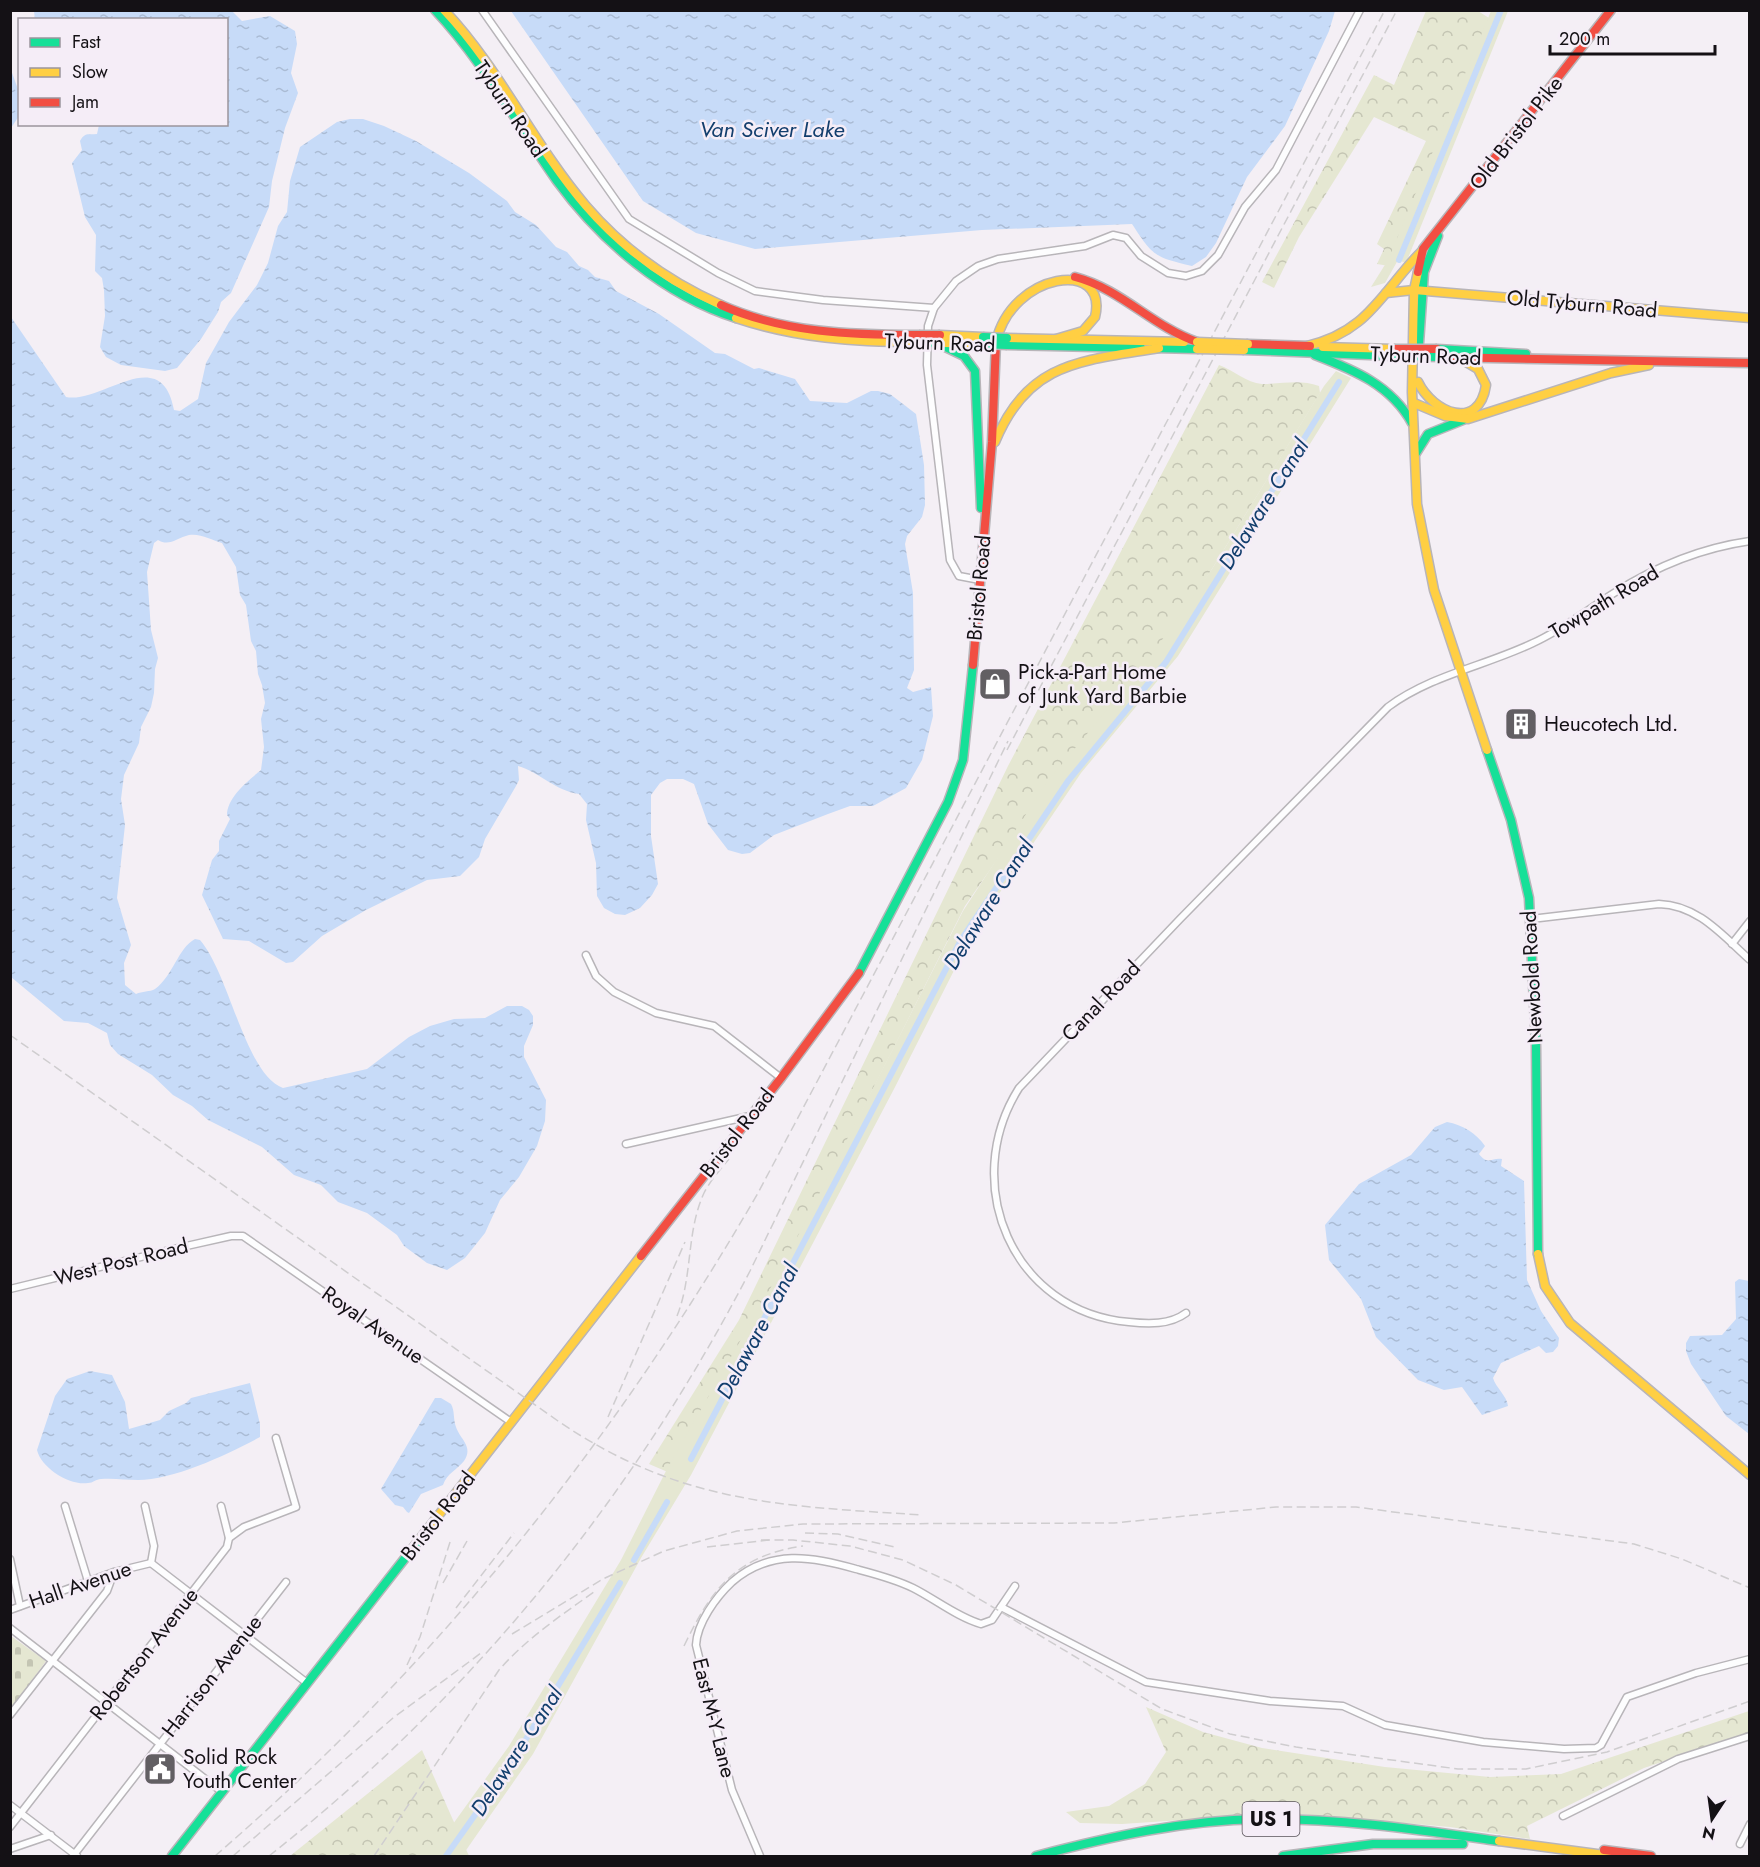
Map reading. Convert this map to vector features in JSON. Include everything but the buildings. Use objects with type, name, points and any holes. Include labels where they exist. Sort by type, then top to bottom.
[{"type":"main road","name":"Tyburn Road","points":[[435,10],[482,65],[578,207],[602,233],[649,273],[702,304],[768,328],[828,339],[982,340],[1159,348],[1197,346]]},
{"type":"main road","name":"Tyburn Road","points":[[444,10],[483,55],[578,196],[619,240],[660,273],[720,305],[778,324],[837,333],[918,339]]},
{"type":"main road","name":"Old Bristol Pike","points":[[1306,349],[1349,333],[1372,312],[1444,226],[1611,10]]},
{"type":"main road","name":"Old Bristol Pike","points":[[1418,290],[1427,259],[1444,226]]},
{"type":"main road","points":[[1418,290],[1423,249]]},
{"type":"main road","points":[[986,502],[992,341],[1008,304],[1029,286],[1060,277],[1091,280],[1114,290],[1166,331],[1197,346]]},
{"type":"main road","points":[[986,502],[992,441],[994,350],[1002,320],[1013,303],[1037,287],[1064,281],[1082,283],[1092,292],[1097,302],[1095,318],[1082,332],[1056,339]]},
{"type":"main road","name":"Old Tyburn Road","points":[[1386,293],[1395,290],[1418,290],[1749,318]]},
{"type":"main road","name":"Newbold Road","points":[[1414,403],[1418,382],[1418,290]]},
{"type":"main road","name":"Newbold Road","points":[[1418,290],[1414,459],[1417,504],[1427,562],[1460,671],[1514,832],[1524,871],[1531,919],[1536,1046],[1538,1260],[1542,1283],[1551,1302],[1570,1323],[1749,1475]]},
{"type":"main road","points":[[939,339],[964,356],[975,371],[984,528]]},
{"type":"main road","name":"Tyburn Road","points":[[1007,341],[1056,339],[1197,346],[1749,363]]},
{"type":"main road","points":[[986,502],[998,432],[1010,408],[1032,384],[1053,372],[1084,361],[1159,348]]},
{"type":"main road","points":[[1306,349],[1389,391],[1401,403],[1414,430]]},
{"type":"main road","name":"Tyburn Road","points":[[1439,353],[1454,358],[1586,359]]},
{"type":"main road","points":[[1418,382],[1430,401],[1448,412],[1464,413],[1475,409],[1485,397],[1485,380],[1472,364],[1454,358]]},
{"type":"main road","points":[[1414,459],[1419,445],[1429,432],[1611,373],[1670,362]]},
{"type":"main road","points":[[1414,403],[1445,416],[1468,419]]},
{"type":"main road","name":"Bristol Road","points":[[172,1857],[781,1077],[858,974],[955,787],[966,743],[986,502]]},
{"type":"main road","name":"US 1","points":[[1036,1857],[1110,1838],[1199,1823],[1290,1819],[1364,1824],[1612,1857]]},
{"type":"main road","points":[[1364,1824],[1466,1833],[1652,1857]]},
{"type":"main road","points":[[1283,1857],[1311,1850],[1372,1844],[1508,1844]]},
{"type":"street","points":[[482,10],[629,219],[718,273],[755,291],[822,300],[934,308]]},
{"type":"street","points":[[980,580],[959,576],[950,560],[927,364],[928,326],[934,308],[956,281],[978,266],[998,259],[1085,246],[1113,235],[1126,238],[1141,256],[1168,273],[1186,276],[1202,271],[1218,255],[1245,207],[1275,170],[1360,10]]},
{"type":"street","name":"Towpath Road","points":[[1460,671],[1537,642],[1618,590],[1660,568],[1698,553],[1749,541]]},
{"type":"street","name":"Canal Road","points":[[1186,1312],[1178,1319],[1154,1323],[1109,1319],[1075,1307],[1051,1292],[1033,1276],[1006,1233],[995,1195],[995,1150],[1008,1108],[1029,1076],[1379,715],[1411,692],[1460,671]]},
{"type":"street","points":[[1531,919],[1668,904],[1691,912],[1749,960]]},
{"type":"street","points":[[1732,944],[1749,921]]},
{"type":"street","points":[[586,955],[596,976],[614,992],[656,1013],[714,1026],[781,1077]]},
{"type":"street","points":[[626,1144],[750,1116]]},
{"type":"street","name":"Royal Avenue","points":[[231,1236],[249,1239],[512,1422]]},
{"type":"street","name":"West Post Road","points":[[10,1289],[231,1236]]},
{"type":"street","name":"Robertson Avenue","points":[[10,1827],[227,1547],[230,1538],[244,1527],[295,1507],[276,1438]]},
{"type":"street","points":[[65,1506],[88,1581]]},
{"type":"street","points":[[145,1506],[154,1546],[151,1563],[307,1683]]},
{"type":"street","points":[[221,1506],[230,1538]]},
{"type":"street","name":"East M-Y Lane","points":[[760,1857],[732,1790],[696,1648],[701,1626],[724,1590],[747,1571],[767,1562],[803,1557],[833,1563],[902,1583],[981,1624],[992,1620],[1015,1586]]},
{"type":"street","points":[[10,1559],[20,1606]]},
{"type":"street","name":"Hall Avenue","points":[[10,1610],[114,1572],[151,1563]]},
{"type":"street","points":[[10,1715],[107,1591],[114,1572]]},
{"type":"street","name":"Harrison Avenue","points":[[75,1856],[286,1582]]},
{"type":"street","points":[[1000,1607],[1146,1682],[1270,1701],[1343,1706],[1385,1725],[1483,1742],[1564,1749],[1596,1748],[1601,1745],[1627,1697],[1696,1673],[1749,1659]]},
{"type":"street","points":[[10,1628],[222,1792]]},
{"type":"street","points":[[1563,1816],[1678,1759],[1749,1736]]},
{"type":"street","points":[[10,1805],[75,1856]]},
{"type":"street","points":[[1740,1844],[1749,1824]]},
{"type":"street","points":[[10,1849],[51,1835]]},
{"type":"green space","points":[[1426,11],[1478,11],[1489,18],[1389,266],[1377,264],[1384,249],[1377,244],[1426,141],[1374,117],[1299,237],[1274,288],[1262,282],[1374,75],[1394,85]]},
{"type":"green space","points":[[1491,11],[1508,11],[1406,263],[1398,260],[1385,283],[1371,287],[1388,260]]},
{"type":"green space","points":[[1219,365],[1256,383],[1305,383],[1319,386],[1320,393],[1148,668],[1048,786],[965,906],[790,1254],[670,1473],[649,1464],[739,1320],[1008,766]]},
{"type":"green space","points":[[1336,371],[1351,378],[1178,656],[1081,773],[975,929],[894,1089],[691,1475],[641,1558],[533,1754],[462,1856],[430,1856],[509,1746],[621,1560],[668,1467],[779,1273],[963,911],[1047,782],[1145,664],[1212,569],[1324,386]]},
{"type":"green space","points":[[11,1636],[46,1661],[11,1709]]},
{"type":"green space","points":[[1146,1707],[1203,1732],[1262,1748],[1385,1767],[1490,1777],[1561,1774],[1749,1711],[1749,1733],[1644,1768],[1527,1826],[1530,1839],[1450,1827],[1287,1813],[1122,1824],[1080,1823],[1066,1812],[1109,1806],[1145,1784],[1166,1752]]},
{"type":"green space","points":[[422,1750],[469,1856],[290,1856]]},
{"type":"water","points":[[34,11],[232,11],[242,21],[270,16],[295,31],[297,44],[291,73],[298,93],[285,128],[272,181],[269,207],[231,293],[221,302],[218,312],[201,339],[177,368],[165,371],[121,365],[106,357],[100,347],[105,316],[102,278],[95,271],[96,235],[85,217],[72,163],[82,150],[80,141],[82,138],[87,134],[97,134],[99,126],[228,126],[228,18],[35,18]]},
{"type":"water","name":"Van Sciver Lake","points":[[511,11],[1335,11],[1329,31],[1285,126],[1247,177],[1216,243],[1206,257],[1192,266],[1156,254],[1132,224],[982,230],[755,249],[696,233],[643,201]]},
{"type":"water","points":[[10,67],[18,89],[18,118],[11,128]]},
{"type":"water","points":[[363,119],[384,126],[416,141],[469,173],[507,201],[515,212],[536,225],[556,247],[567,252],[579,266],[588,270],[595,277],[609,281],[616,291],[659,314],[715,353],[725,354],[754,369],[759,368],[795,379],[810,401],[847,403],[871,391],[890,394],[916,414],[924,465],[925,505],[922,517],[907,536],[905,544],[913,593],[914,670],[907,688],[913,692],[931,687],[933,716],[922,760],[906,788],[873,806],[850,806],[774,835],[750,853],[742,854],[728,850],[708,824],[694,784],[683,779],[667,779],[660,783],[651,795],[651,836],[658,884],[640,908],[625,915],[615,914],[604,908],[597,896],[596,863],[586,820],[587,804],[579,794],[563,789],[518,766],[519,780],[485,839],[479,857],[460,876],[427,880],[366,910],[322,936],[293,962],[286,963],[249,941],[223,939],[202,895],[212,860],[219,851],[219,841],[230,819],[227,815],[228,808],[235,795],[261,770],[264,747],[261,719],[265,703],[258,674],[256,651],[251,641],[246,605],[240,595],[236,567],[222,543],[202,536],[189,535],[166,543],[158,540],[154,543],[147,572],[151,630],[158,658],[154,693],[151,707],[141,727],[139,743],[124,775],[121,799],[125,825],[117,898],[131,945],[124,963],[125,985],[136,994],[155,989],[189,943],[195,939],[200,940],[211,956],[258,1064],[270,1079],[283,1088],[367,1069],[409,1037],[430,1026],[454,1019],[485,1018],[507,1006],[522,1006],[529,1010],[533,1016],[533,1025],[524,1046],[524,1057],[546,1100],[545,1121],[537,1146],[519,1177],[500,1200],[485,1233],[465,1258],[447,1270],[427,1263],[404,1246],[397,1235],[367,1213],[338,1202],[321,1185],[294,1175],[262,1147],[208,1120],[192,1106],[173,1095],[152,1075],[118,1054],[110,1045],[107,1033],[88,1023],[64,1021],[11,977],[11,317],[66,397],[80,397],[144,377],[157,380],[167,390],[174,410],[180,411],[198,399],[206,363],[229,322],[257,285],[268,263],[278,226],[287,212],[290,181],[300,147],[337,122]]},
{"type":"water","points":[[1447,1122],[1464,1127],[1478,1137],[1485,1146],[1479,1154],[1482,1158],[1485,1160],[1502,1159],[1501,1166],[1524,1181],[1527,1280],[1541,1311],[1559,1338],[1558,1346],[1553,1352],[1546,1353],[1539,1346],[1501,1363],[1493,1378],[1508,1406],[1482,1415],[1462,1387],[1444,1390],[1418,1380],[1376,1337],[1361,1299],[1329,1260],[1325,1225],[1359,1184],[1411,1155],[1435,1127]]},
{"type":"water","points":[[1739,1279],[1749,1281],[1749,1434],[1726,1416],[1691,1364],[1686,1351],[1686,1343],[1690,1336],[1722,1335],[1736,1319],[1735,1282]]},
{"type":"water","points":[[90,1371],[112,1375],[125,1402],[129,1429],[160,1420],[169,1411],[191,1398],[250,1383],[260,1424],[260,1437],[217,1458],[167,1476],[138,1480],[101,1479],[88,1483],[65,1479],[44,1463],[37,1450],[55,1396],[67,1379]]},
{"type":"water","points":[[435,1398],[441,1398],[451,1404],[456,1427],[467,1447],[467,1456],[447,1477],[443,1485],[421,1494],[409,1513],[403,1507],[395,1505],[381,1489]]},
{"type":"waterway","name":"Delaware Canal","points":[[1399,260],[1501,10]]},
{"type":"waterway","name":"Delaware Canal","points":[[691,1459],[961,940],[1068,781],[1166,662],[1339,382]]},
{"type":"waterway","name":"Delaware Canal","points":[[634,1560],[667,1502]]},
{"type":"waterway","name":"Delaware Canal","points":[[446,1856],[511,1764],[620,1583]]},
{"type":"railway","points":[[215,1856],[296,1783],[373,1707],[445,1629],[515,1547],[580,1463],[643,1376],[702,1286],[758,1193],[1385,10]]},
{"type":"railway","points":[[1007,750],[1397,10]]},
{"type":"railway","points":[[269,1856],[343,1795],[413,1730],[479,1661],[541,1589],[599,1514],[653,1436],[704,1355],[750,1271],[1008,741]]},
{"type":"railway","points":[[10,1035],[558,1421],[603,1448],[647,1469],[690,1485],[733,1496],[824,1508],[923,1515]]},
{"type":"railway","points":[[677,1316],[682,1301],[698,1208],[709,1184],[729,1159]]},
{"type":"railway","points":[[608,1417],[685,1242]]},
{"type":"railway","points":[[512,1634],[603,1579],[664,1551],[737,1531],[803,1524],[1114,1523],[1276,1507],[1356,1507],[1634,1544],[1682,1559],[1750,1588]]},
{"type":"railway","points":[[456,1608],[514,1533]]},
{"type":"railway","points":[[805,1533],[838,1534],[895,1547]]},
{"type":"railway","points":[[407,1665],[420,1637],[451,1539]]},
{"type":"railway","points":[[761,1540],[793,1540],[850,1546],[903,1560],[956,1585],[1162,1709],[1230,1734],[1296,1747],[1458,1769],[1526,1769],[1607,1752],[1750,1701]]},
{"type":"railway","points":[[707,1547],[769,1540]]},
{"type":"railway","points":[[443,1583],[467,1541]]},
{"type":"railway","points":[[684,1646],[705,1607],[729,1578],[760,1558],[803,1546]]},
{"type":"railway","points":[[374,1856],[499,1670],[532,1638],[594,1592]]},
{"type":"railway","points":[[233,1856],[393,1718],[481,1653]]},
{"type":"traffic: fast","points":[[435,10],[469,50],[557,181],[593,224],[614,245],[659,280],[709,308],[736,318]]},
{"type":"traffic: fast","points":[[1419,343],[1424,272],[1438,236]]},
{"type":"traffic: fast","points":[[983,337],[1007,338]]},
{"type":"traffic: fast","points":[[917,342],[937,343]]},
{"type":"traffic: fast","points":[[937,343],[964,356],[975,371],[981,508]]},
{"type":"traffic: fast","points":[[981,344],[1007,345]]},
{"type":"traffic: fast","points":[[1007,345],[1141,348]]},
{"type":"traffic: fast","points":[[1154,348],[1197,349]]},
{"type":"traffic: fast","points":[[1437,349],[1526,354]]},
{"type":"traffic: fast","points":[[1244,350],[1394,356]]},
{"type":"traffic: fast","points":[[1315,355],[1370,380],[1393,398],[1412,423]]},
{"type":"traffic: fast","points":[[1394,356],[1440,357]]},
{"type":"traffic: fast","points":[[1416,453],[1428,434],[1463,420]]},
{"type":"traffic: fast","points":[[859,973],[948,802],[963,760],[973,665]]},
{"type":"traffic: fast","points":[[1487,750],[1511,820],[1529,898],[1536,1046],[1538,1254]]},
{"type":"traffic: fast","points":[[172,1856],[420,1539]]},
{"type":"traffic: fast","points":[[1036,1856],[1091,1842],[1175,1826],[1260,1819],[1350,1823],[1499,1841]]},
{"type":"traffic: fast","points":[[1283,1856],[1373,1844],[1463,1844]]},
{"type":"traffic: slow","points":[[444,10],[500,82],[549,158],[600,222],[631,250],[665,275],[721,305]]},
{"type":"traffic: slow","points":[[1307,346],[1328,340],[1359,321],[1421,252]]},
{"type":"traffic: slow","points":[[1418,272],[1414,290],[1412,392],[1417,504],[1434,590],[1487,750]]},
{"type":"traffic: slow","points":[[996,342],[1005,318],[1020,300],[1038,288],[1057,281],[1074,281],[1088,286],[1095,298],[1095,317],[1083,331],[1056,339]]},
{"type":"traffic: slow","points":[[1386,293],[1414,290],[1750,318]]},
{"type":"traffic: slow","points":[[736,318],[758,325],[825,338],[917,342]]},
{"type":"traffic: slow","points":[[940,335],[983,337]]},
{"type":"traffic: slow","points":[[1007,338],[1184,342]]},
{"type":"traffic: slow","points":[[1197,342],[1248,344]]},
{"type":"traffic: slow","points":[[944,343],[981,344]]},
{"type":"traffic: slow","points":[[1323,347],[1394,349]]},
{"type":"traffic: slow","points":[[995,442],[1008,415],[1024,395],[1041,380],[1082,362],[1159,348]]},
{"type":"traffic: slow","points":[[1197,349],[1244,350]]},
{"type":"traffic: slow","points":[[1418,382],[1425,393],[1444,409],[1455,413],[1465,413],[1475,409],[1482,400],[1486,385],[1478,369],[1463,360]]},
{"type":"traffic: slow","points":[[1414,403],[1445,416],[1468,419],[1611,373],[1649,365]]},
{"type":"traffic: slow","points":[[1538,1254],[1545,1286],[1570,1323],[1750,1475]]},
{"type":"traffic: slow","points":[[420,1539],[641,1256]]},
{"type":"traffic: slow","points":[[1499,1841],[1612,1856]]},
{"type":"traffic: jam","points":[[1418,272],[1423,249],[1611,10]]},
{"type":"traffic: jam","points":[[1075,277],[1107,290],[1165,327],[1197,342]]},
{"type":"traffic: jam","points":[[721,305],[769,322],[793,327],[843,333],[919,335]]},
{"type":"traffic: jam","points":[[919,335],[940,335]]},
{"type":"traffic: jam","points":[[973,665],[992,442],[996,342]]},
{"type":"traffic: jam","points":[[1248,344],[1310,346]]},
{"type":"traffic: jam","points":[[1394,349],[1437,349]]},
{"type":"traffic: jam","points":[[1440,357],[1750,363]]},
{"type":"traffic: jam","points":[[641,1256],[781,1078],[859,973]]},
{"type":"traffic: jam","points":[[1604,1850],[1651,1856]]},
{"type":"place","name":"Pick-a-Part Home of Junk Yard Barbie","points":[[995,684]]},
{"type":"place","name":"Heucotech Ltd.","points":[[1521,724]]},
{"type":"place","name":"Solid Rock Youth Center","points":[[160,1769]]}]
